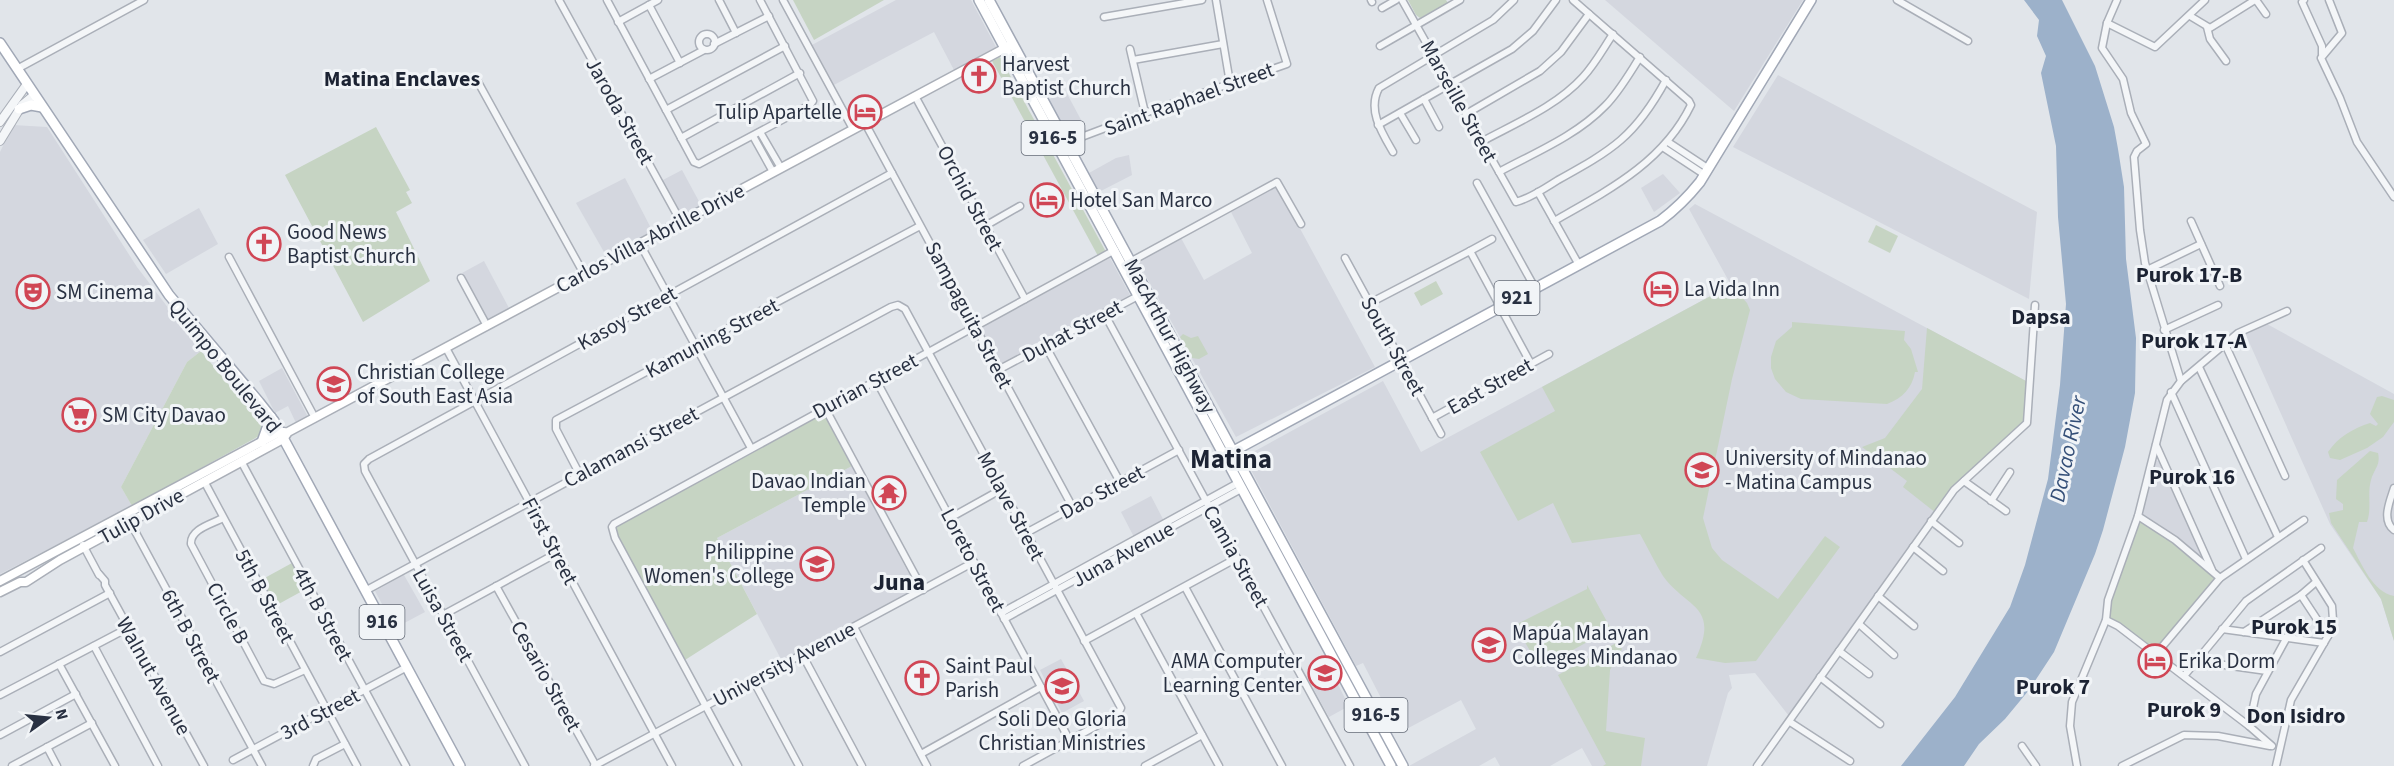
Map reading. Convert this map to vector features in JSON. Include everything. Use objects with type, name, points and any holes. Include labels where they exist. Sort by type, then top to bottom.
[{"type":"main road","name":"MacArthur Highway","points":[[979,0],[1009,46]]},
{"type":"main road","name":"MacArthur Highway","points":[[989,0],[1009,46],[1142,294],[1224,456],[1391,766]]},
{"type":"main road","name":"921","points":[[1224,456],[1579,265],[1672,212],[1688,198],[1707,172],[1811,0]]},
{"type":"main road","name":"Quimpo Boulevard","points":[[0,43],[169,295],[284,434],[365,591],[460,766]]},
{"type":"main road","name":"Carlos Villa-Abrille Drive","points":[[284,434],[1009,46]]},
{"type":"main road","points":[[19,110],[31,105],[42,107]]},
{"type":"main road","name":"MacArthur Highway","points":[[1118,249],[1130,262],[1142,294],[1233,452],[1403,766]]},
{"type":"main road","points":[[262,442],[271,417]]},
{"type":"main road","name":"Tulip Drive","points":[[0,581],[57,556],[262,442],[284,434]]},
{"type":"main road","name":"Tulip Drive","points":[[82,543],[130,522],[241,462],[284,434]]},
{"type":"main road","name":"Tulip Drive","points":[[0,592],[20,582],[26,582],[57,556]]},
{"type":"main road","points":[[1319,632],[1328,627]]},
{"type":"main road","points":[[1339,669],[1348,664]]},
{"type":"street","points":[[17,69],[144,0]]},
{"type":"street","name":"Jaroda Street","points":[[559,0],[681,222]]},
{"type":"street","points":[[607,0],[694,162],[699,164],[813,101],[760,0]]},
{"type":"street","points":[[618,22],[658,0]]},
{"type":"street","points":[[719,0],[736,33]]},
{"type":"street","points":[[783,0],[854,129]]},
{"type":"street","points":[[1104,17],[1202,0]]},
{"type":"street","points":[[1216,0],[1230,83]]},
{"type":"street","name":"Saint Raphael Street","points":[[1062,145],[1145,113],[1287,64],[1266,0]]},
{"type":"street","points":[[1382,8],[1396,0]]},
{"type":"street","name":"Marseille Street","points":[[1402,0],[1516,202],[1538,192]]},
{"type":"street","points":[[1380,46],[1460,0]]},
{"type":"street","points":[[1393,152],[1378,126],[1375,115],[1377,91],[1493,20],[1515,0]]},
{"type":"street","points":[[1378,126],[1524,39],[1543,19],[1556,0]]},
{"type":"street","points":[[1554,221],[1635,173],[1666,145],[1691,105],[1666,80],[1573,0]]},
{"type":"street","points":[[1897,0],[1968,41]]},
{"type":"street","points":[[2117,0],[2107,23],[2102,48],[2123,79],[2131,113],[2146,144],[2134,154],[2140,230],[2147,270],[2181,381]]},
{"type":"street","points":[[2107,23],[2155,47],[2205,0]]},
{"type":"street","points":[[2206,27],[2222,21],[2255,0],[2266,14]]},
{"type":"street","points":[[2304,0],[2302,2],[2322,46],[2322,56],[2357,142],[2394,197]]},
{"type":"street","points":[[2322,56],[2342,33],[2329,0]]},
{"type":"street","points":[[649,5],[680,63]]},
{"type":"street","points":[[1466,114],[1540,72],[1561,52],[1589,14]]},
{"type":"street","points":[[649,79],[711,49],[714,44],[769,16]]},
{"type":"street","points":[[2190,16],[2206,27],[2210,39],[2226,61]]},
{"type":"street","points":[[1482,142],[1548,105],[1571,89],[1594,63],[1612,34]]},
{"type":"street","points":[[705,50],[699,45],[702,36],[711,35],[714,44]]},
{"type":"street","points":[[1133,60],[1223,44]]},
{"type":"street","points":[[666,110],[785,46]]},
{"type":"street","points":[[1130,49],[1145,113]]},
{"type":"street","points":[[1499,172],[1568,134],[1595,115],[1618,92],[1640,57]]},
{"type":"street","points":[[681,138],[800,73]]},
{"type":"street","points":[[1579,265],[1538,192],[1605,153],[1624,139],[1638,125],[1666,80]]},
{"type":"street","points":[[478,82],[584,274]]},
{"type":"street","points":[[0,122],[27,84]]},
{"type":"street","points":[[1,136],[19,110],[34,94]]},
{"type":"street","name":"Orchid Street","points":[[915,96],[1025,299]]},
{"type":"street","points":[[1424,99],[1439,127]]},
{"type":"street","points":[[1400,113],[1416,140]]},
{"type":"street","name":"Sampaguita Street","points":[[865,123],[1072,508]]},
{"type":"street","points":[[760,132],[771,152],[777,170]]},
{"type":"street","points":[[753,136],[764,156],[777,170]]},
{"type":"street","points":[[1666,145],[1707,172]]},
{"type":"street","points":[[764,156],[771,152]]},
{"type":"street","name":"Kasoy Street","points":[[364,464],[369,459],[892,173]]},
{"type":"street","points":[[1130,262],[1277,182],[1301,224]]},
{"type":"street","points":[[1478,183],[1535,288]]},
{"type":"street","points":[[986,226],[1020,206]]},
{"type":"street","points":[[2191,221],[2220,286]]},
{"type":"street","name":"Kamuning Street","points":[[580,475],[556,429],[556,420],[920,226]]},
{"type":"street","points":[[1370,303],[1492,239]]},
{"type":"street","points":[[640,244],[751,448]]},
{"type":"street","points":[[2147,270],[2201,244]]},
{"type":"street","name":"Durian Street","points":[[705,706],[615,538],[612,527],[617,521],[1118,249]]},
{"type":"street","points":[[1469,251],[1531,364]]},
{"type":"street","points":[[229,257],[315,418]]},
{"type":"street","name":"South Street","points":[[1345,258],[1441,434]]},
{"type":"street","points":[[461,278],[487,326]]},
{"type":"street","name":"Duhat Street","points":[[998,370],[1142,294]]},
{"type":"street","name":"Molave Street","points":[[898,305],[904,309],[928,352],[1120,705],[1121,711],[1070,741]]},
{"type":"street","name":"Calamansi Street","points":[[365,591],[898,305]]},
{"type":"street","points":[[1757,766],[1954,490],[2027,423],[2034,305]]},
{"type":"street","points":[[2164,330],[2218,305]]},
{"type":"street","points":[[2077,766],[2070,726],[2072,702],[2106,620],[2108,600],[2138,516],[2162,416],[2171,392],[2181,381],[2247,328],[2287,311]]},
{"type":"street","name":"Camia Street","points":[[1104,313],[1350,766]]},
{"type":"street","points":[[2225,344],[2285,476]]},
{"type":"street","points":[[1045,345],[1120,482]]},
{"type":"street","name":"First Street","points":[[446,348],[672,766]]},
{"type":"street","name":"East Street","points":[[1432,418],[1549,354]]},
{"type":"street","points":[[2199,367],[2278,537]]},
{"type":"street","name":"Loreto Street","points":[[876,380],[1070,741]]},
{"type":"street","points":[[2171,392],[2246,559]]},
{"type":"street","points":[[825,408],[923,590]]},
{"type":"street","points":[[2156,445],[2212,570]]},
{"type":"street","name":"Dao Street","points":[[1026,533],[1179,450]]},
{"type":"street","name":"4th B Street","points":[[241,462],[406,766]]},
{"type":"street","name":"Luisa Street","points":[[364,464],[365,471],[525,766]]},
{"type":"street","points":[[1991,501],[2010,472]]},
{"type":"street","points":[[1964,481],[2006,511]]},
{"type":"street","name":"5th B Street","points":[[204,482],[357,766]]},
{"type":"street","name":"Juna Avenue","points":[[1003,616],[1240,486]]},
{"type":"street","points":[[2394,488],[2387,518],[2390,527],[2394,530]]},
{"type":"street","points":[[950,518],[1002,489]]},
{"type":"street","points":[[2138,516],[2152,523],[2220,578]]},
{"type":"street","name":"Circle B","points":[[223,518],[195,533],[191,538],[191,544],[264,681],[274,684],[305,670]]},
{"type":"street","points":[[2156,654],[2220,578],[2304,520]]},
{"type":"street","points":[[1932,521],[1959,543]]},
{"type":"street","name":"6th B Street","points":[[130,522],[262,766]]},
{"type":"street","name":"Walnut Avenue","points":[[82,543],[99,574],[101,583],[110,593],[204,766]]},
{"type":"street","points":[[1913,547],[1943,571]]},
{"type":"street","points":[[2184,676],[2246,601],[2321,548]]},
{"type":"street","points":[[443,615],[557,553]]},
{"type":"street","points":[[1084,641],[1237,558]]},
{"type":"street","points":[[2276,766],[2276,747],[2291,700],[2328,636],[2333,610],[2303,560]]},
{"type":"street","name":"University Avenue","points":[[595,766],[974,562]]},
{"type":"street","points":[[2244,632],[2301,595],[2316,582]]},
{"type":"street","name":"Cesario Street","points":[[496,586],[595,766]]},
{"type":"street","points":[[1185,586],[1282,766]]},
{"type":"street","points":[[0,652],[110,593]]},
{"type":"street","points":[[2301,595],[2328,636]]},
{"type":"street","points":[[1878,596],[1914,626]]},
{"type":"street","points":[[1136,613],[1219,766]]},
{"type":"street","points":[[2106,620],[2156,654],[2276,747]]},
{"type":"street","points":[[1859,624],[1894,655]]},
{"type":"street","points":[[854,627],[927,766]]},
{"type":"street","points":[[0,695],[128,628]]},
{"type":"street","points":[[2222,629],[2324,643]]},
{"type":"street","points":[[2249,726],[2254,700],[2267,671],[2286,639]]},
{"type":"street","points":[[94,646],[158,766]]},
{"type":"street","points":[[1839,651],[1869,674]]},
{"type":"street","points":[[802,654],[862,766]]},
{"type":"street","points":[[2196,661],[2267,671]]},
{"type":"street","points":[[59,664],[115,766]]},
{"type":"street","name":"3rd Street","points":[[233,760],[407,667]]},
{"type":"street","points":[[1820,677],[1880,724]]},
{"type":"street","points":[[753,680],[799,766]]},
{"type":"street","points":[[921,754],[1041,687]]},
{"type":"street","points":[[0,735],[76,694]]},
{"type":"street","points":[[705,706],[738,766]]},
{"type":"street","points":[[1790,722],[1850,761]]},
{"type":"street","points":[[13,766],[92,723]]},
{"type":"street","points":[[1145,766],[1202,735]]},
{"type":"street","points":[[2122,766],[2184,735],[2218,736],[2276,747]]},
{"type":"street","points":[[1023,766],[1070,741]]},
{"type":"street","points":[[313,766],[316,759],[345,744]]},
{"type":"street","points":[[2022,746],[2036,766]]},
{"type":"street","points":[[47,747],[57,766]]},
{"type":"shaded area","points":[[896,0],[971,0],[996,47],[954,70],[934,32],[832,86],[810,46]]},
{"type":"shaded area","points":[[1605,0],[1803,0],[1734,111]]},
{"type":"shaded area","points":[[1778,75],[2037,212],[2029,299],[1733,147]]},
{"type":"shaded area","points":[[1065,90],[1087,131],[1068,138],[1048,100]]},
{"type":"shaded area","name":"SM City Davao","points":[[13,125],[47,127],[137,267],[201,351],[187,362],[121,487],[132,506],[0,574],[0,152]]},
{"type":"shaded area","points":[[1129,155],[1132,175],[1099,192],[1089,173],[1116,158]]},
{"type":"shaded area","points":[[682,170],[702,207],[681,218],[661,181]]},
{"type":"shaded area","points":[[1663,174],[1680,193],[1654,212],[1641,188]]},
{"type":"shaded area","points":[[625,178],[654,234],[608,259],[576,203]]},
{"type":"shaded area","points":[[1277,186],[1375,367],[1236,437],[1138,262],[1181,238],[1204,280],[1252,253],[1231,212]]},
{"type":"shaded area","name":"University of Mindanao - Matina Campus","points":[[1695,204],[2026,381],[1936,513],[1789,716],[1755,673],[1729,675],[1732,688],[1728,693],[1707,766],[1592,766],[1582,748],[1550,766],[1500,766],[1495,757],[1479,766],[1409,766],[1476,729],[1461,700],[1399,733],[1363,663],[1356,666],[1244,457],[1383,381],[1421,452],[1731,285],[1689,209]]},
{"type":"shaded area","points":[[199,208],[218,244],[166,274],[143,240]]},
{"type":"shaded area","points":[[1110,258],[1130,295],[1000,366],[980,328]]},
{"type":"shaded area","points":[[484,261],[510,310],[489,322],[462,273]]},
{"type":"shaded area","points":[[2267,324],[2394,394],[2394,641],[2381,599],[2330,524],[2245,333]]},
{"type":"shaded area","points":[[282,368],[308,417],[296,423],[288,406],[275,413],[259,381]]},
{"type":"shaded area","points":[[2156,460],[2162,463],[2203,556],[2201,561],[2160,525],[2140,516]]},
{"type":"shaded area","name":"Philippine Women's College","points":[[852,466],[917,589],[782,661],[717,538]]},
{"type":"shaded area","points":[[1151,496],[1164,521],[1134,537],[1121,512]]},
{"type":"shaded area","points":[[404,575],[425,612],[395,628],[375,591]]},
{"type":"shaded area","name":"Soli Deo Gloria Christian Ministries","points":[[1061,659],[1084,701],[1062,713],[1040,670]]},
{"type":"shaded area","points":[[1334,677],[1349,706],[1329,717],[1313,688]]},
{"type":"green space","points":[[793,0],[884,0],[814,40]]},
{"type":"green space","points":[[1408,0],[1446,0],[1448,3],[1420,18]]},
{"type":"green space","points":[[1000,57],[1106,252],[1098,256],[992,61]]},
{"type":"green space","points":[[376,127],[410,190],[406,192],[412,203],[396,212],[430,281],[363,322],[285,175]]},
{"type":"green space","points":[[1876,225],[1898,236],[1890,253],[1868,242]]},
{"type":"green space","points":[[1436,281],[1443,294],[1421,306],[1414,293]]},
{"type":"green space","points":[[1731,285],[1747,303],[1750,310],[1732,379],[1703,518],[1712,548],[1722,560],[1778,599],[1825,536],[1840,547],[1756,661],[1725,663],[1696,658],[1702,641],[1704,627],[1702,617],[1698,610],[1663,576],[1640,534],[1572,543],[1553,503],[1518,521],[1480,452],[1555,411],[1542,387]]},
{"type":"green space","points":[[1792,322],[1905,331],[1904,340],[1911,349],[1918,372],[1915,372],[1906,392],[1887,404],[1801,399],[1786,392],[1775,379],[1771,368],[1771,357],[1776,341],[1792,327]]},
{"type":"green space","points":[[1927,328],[2026,381],[2025,422],[1936,513],[1903,487],[1907,481],[1862,447],[1885,438],[1922,389]]},
{"type":"green space","points":[[1183,334],[1191,338],[1198,336],[1208,354],[1199,359],[1192,358],[1180,337]]},
{"type":"green space","points":[[201,351],[262,425],[259,436],[132,506],[121,487],[187,362]]},
{"type":"green space","points":[[2382,396],[2394,400],[2394,422],[2383,437],[2367,448],[2340,460],[2330,458],[2328,452],[2347,434],[2370,423],[2376,426],[2378,424],[2370,414],[2377,397]]},
{"type":"green space","points":[[823,413],[852,466],[717,538],[757,614],[685,660],[616,536],[615,527]]},
{"type":"green space","points":[[2370,451],[2378,453],[2379,461],[2370,485],[2367,522],[2359,522],[2353,548],[2374,584],[2394,596],[2394,641],[2381,599],[2331,523],[2329,513],[2343,510],[2343,504],[2336,499],[2337,480]]},
{"type":"green space","points":[[2139,519],[2153,526],[2215,578],[2156,650],[2109,618],[2110,602]]},
{"type":"green space","points":[[292,563],[306,589],[275,606],[261,580]]},
{"type":"green space","points":[[1587,585],[1611,629],[1540,668],[1515,625],[1587,589]]},
{"type":"green space","points":[[1618,642],[1622,649],[1610,670],[1606,731],[1645,738],[1641,766],[1603,766],[1606,764],[1558,675]]},
{"type":"water","name":"Davao River","points":[[2024,0],[2062,0],[2095,66],[2114,127],[2124,187],[2126,259],[2136,338],[2135,393],[2125,447],[2103,530],[2054,652],[2029,690],[2005,719],[1979,744],[1964,766],[1901,766],[1955,697],[2010,607],[2025,565],[2048,479],[2060,385],[2066,304],[2058,217],[2056,146],[2041,73],[2046,56],[2037,36],[2039,20]]},
{"type":"place","name":"Harvest Baptist Church","points":[[979,76]]},
{"type":"place","name":"Tulip Apartelle","points":[[865,112]]},
{"type":"place","name":"Hotel San Marco","points":[[1047,200]]},
{"type":"place","name":"Good News Baptist Church","points":[[264,244]]},
{"type":"place","name":"La Vida Inn","points":[[1661,289]]},
{"type":"place","name":"SM Cinema","points":[[33,292]]},
{"type":"place","name":"Christian College of South East Asia","points":[[334,384]]},
{"type":"place","name":"SM City Davao","points":[[79,415]]},
{"type":"place","name":"University of Mindanao - Matina Campus","points":[[1702,470]]},
{"type":"place","name":"Davao Indian Temple","points":[[889,493]]},
{"type":"place","name":"Philippine Women's College","points":[[817,564]]},
{"type":"place","name":"Mapúa Malayan Colleges Mindanao","points":[[1489,645]]},
{"type":"place","name":"Erika Dorm","points":[[2155,661]]},
{"type":"place","name":"AMA Computer Learning Center","points":[[1325,673]]},
{"type":"place","name":"Saint Paul Parish","points":[[922,678]]},
{"type":"place","name":"Soli Deo Gloria Christian Ministries","points":[[1062,686]]},
{"type":"district","name":"Matina Enclaves","points":[[402,79]]},
{"type":"district","name":"Purok 17-B","points":[[2189,275]]},
{"type":"district","name":"Dapsa","points":[[2041,317]]},
{"type":"district","name":"Purok 17-A","points":[[2194,341]]},
{"type":"district","name":"Matina","points":[[1231,459]]},
{"type":"district","name":"Purok 16","points":[[2192,477]]},
{"type":"district","name":"Juna","points":[[899,582]]},
{"type":"district","name":"Purok 15","points":[[2294,627]]},
{"type":"district","name":"Purok 7","points":[[2053,687]]},
{"type":"district","name":"Purok 9","points":[[2184,710]]},
{"type":"district","name":"Don Isidro","points":[[2296,716]]}]
